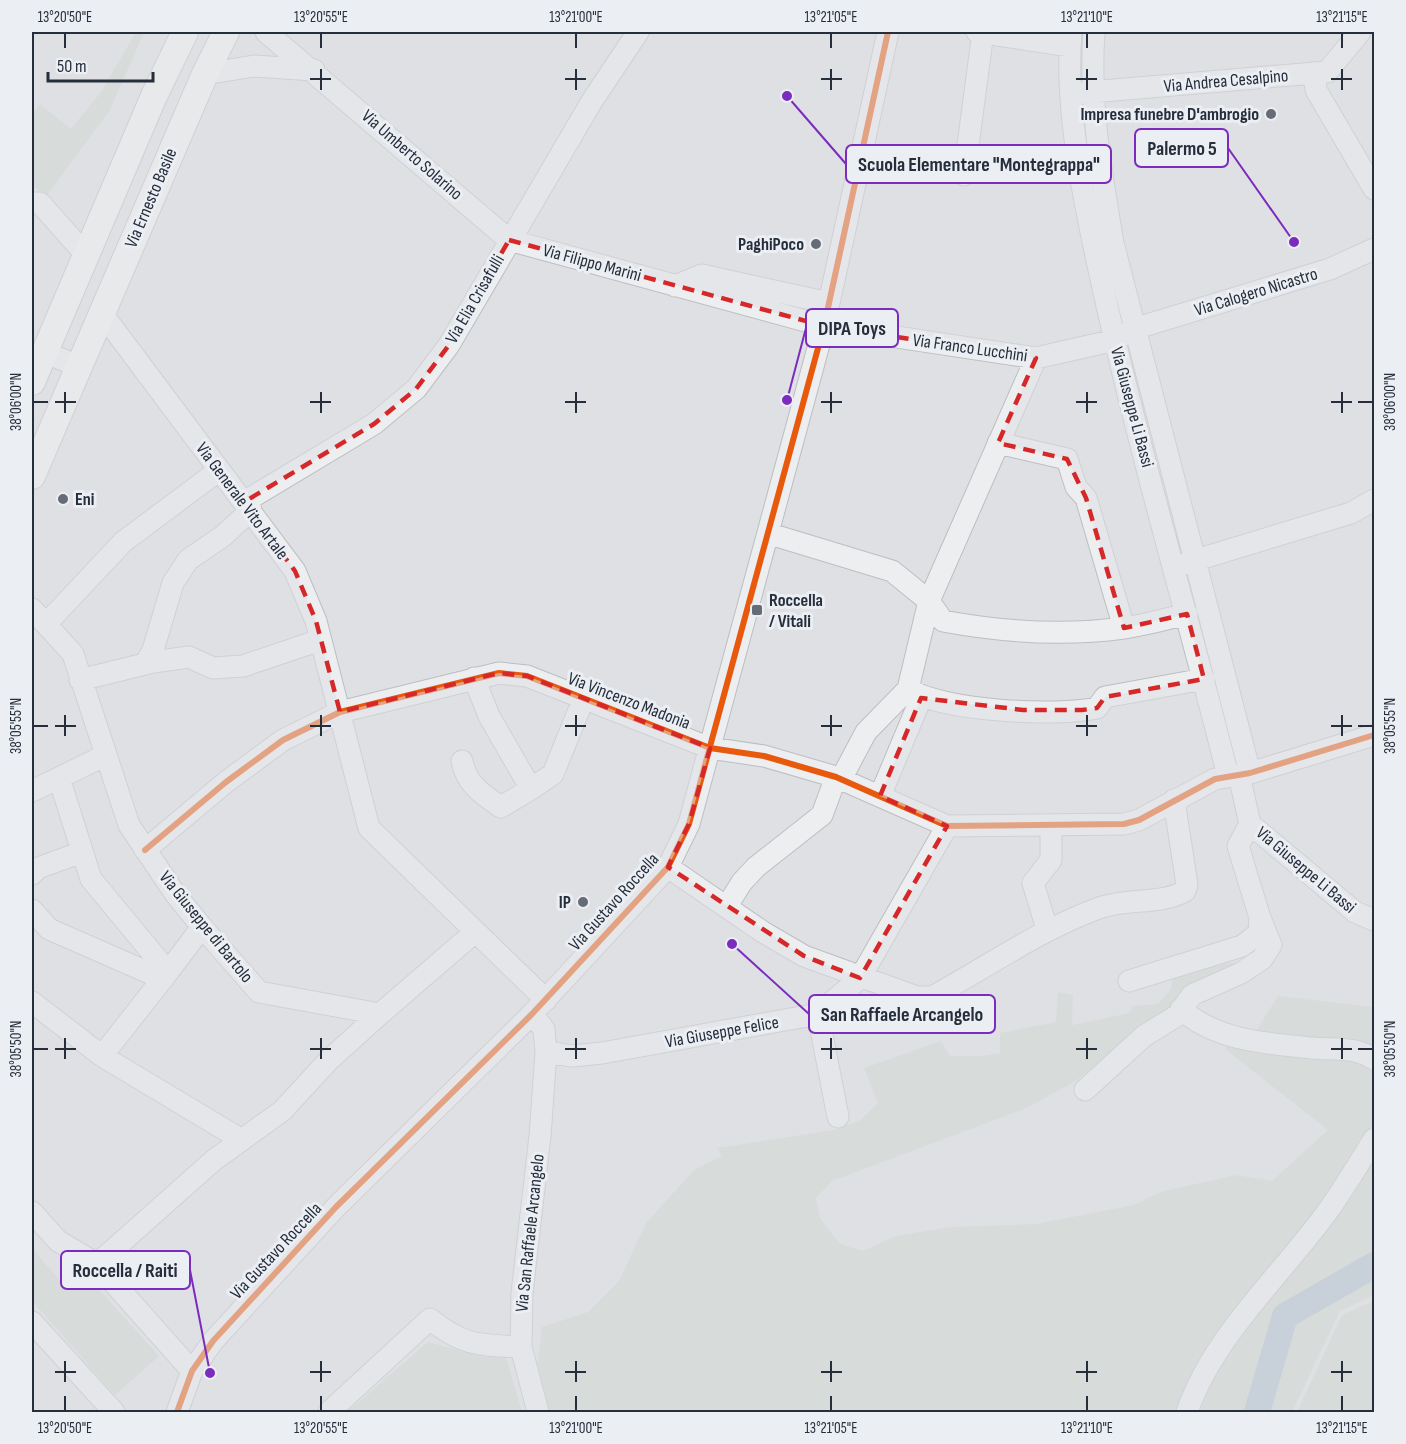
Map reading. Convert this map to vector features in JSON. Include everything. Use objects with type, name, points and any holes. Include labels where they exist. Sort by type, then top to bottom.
[{"type":"main road","name":"Via Ernesto Basile","points":[[32,382],[154,96],[185,32]]},
{"type":"main road","name":"Via Ernesto Basile","points":[[32,476],[204,74],[226,32]]},
{"type":"street","name":"Via Umberto Solarino","points":[[266,32],[314,70],[509,240]]},
{"type":"street","name":"Via Gustavo Roccella","points":[[177,1413],[192,1371],[213,1341],[336,1208],[539,1007],[668,867],[689,824],[770,534],[824,326],[888,32]]},
{"type":"street","points":[[964,175],[981,32],[1070,39]]},
{"type":"street","name":"Via Giuseppe Li Bassi","points":[[1094,32],[1083,93],[1086,210],[1115,340],[1204,679],[1239,775]]},
{"type":"street","name":"Via Andrea Cesalpino","points":[[1083,93],[1328,72],[1360,32]]},
{"type":"street","name":"Via Elia Crisafulli","points":[[145,664],[157,640],[173,583],[188,560],[224,536],[248,506],[374,424],[417,389],[449,345],[633,33]]},
{"type":"street","name":"Via Giuseppe Li Bassi","points":[[1070,39],[1100,161],[1113,243],[1196,561],[1250,824],[1355,912],[1374,920]]},
{"type":"street","points":[[204,74],[254,66],[314,70]]},
{"type":"street","points":[[1314,73],[1316,90],[1374,189]]},
{"type":"street","points":[[34,207],[83,261]]},
{"type":"street","name":"Via Filippo Marini","points":[[509,240],[824,326]]},
{"type":"street","name":"Via Calogero Nicastro","points":[[1115,340],[1134,329],[1330,269],[1374,249]]},
{"type":"street","points":[[675,286],[702,275],[829,303]]},
{"type":"street","name":"Via Generale Vito Artale","points":[[101,312],[295,571],[316,621],[369,828],[475,933],[539,1007]]},
{"type":"street","name":"Via Franco Lucchini","points":[[824,326],[1036,358],[1115,340]]},
{"type":"street","points":[[44,352],[78,366]]},
{"type":"street","points":[[880,796],[914,693],[929,601],[960,524],[1036,358]]},
{"type":"street","points":[[998,443],[1067,459],[1076,487],[1086,498],[1124,628]]},
{"type":"street","points":[[39,617],[123,542],[219,471]]},
{"type":"street","points":[[1174,567],[1351,513],[1374,500]]},
{"type":"street","points":[[1351,513],[1374,512]]},
{"type":"street","points":[[770,534],[892,571],[929,601],[943,621],[1027,631],[1124,628],[1187,614]]},
{"type":"street","name":"Via Giuseppe di Bartolo","points":[[39,617],[73,654],[104,756],[129,825],[176,896],[202,927],[259,992],[380,1014]]},
{"type":"street","points":[[80,680],[145,664],[189,657],[213,668],[243,666],[320,640]]},
{"type":"street","name":"Via Vincenzo Madonia","points":[[145,850],[226,782],[283,740],[340,712],[499,673],[527,676],[583,700],[710,748],[764,756],[839,778],[946,826],[1124,824],[1139,820],[1215,779],[1239,775],[1374,735]]},
{"type":"street","points":[[474,678],[489,716],[531,789]]},
{"type":"street","points":[[914,693],[959,705],[1023,710],[1082,710],[1097,708],[1105,697],[1204,679]]},
{"type":"street","points":[[727,906],[742,882],[756,867],[822,815],[839,778],[866,732],[914,693]]},
{"type":"street","points":[[462,762],[464,773],[478,792],[501,807],[553,774],[583,700]]},
{"type":"street","points":[[32,792],[104,756]]},
{"type":"street","points":[[59,778],[91,879],[166,975]]},
{"type":"street","points":[[668,867],[804,956],[917,997],[932,997],[1047,929],[1102,907],[1185,891],[1187,885],[1174,800]]},
{"type":"street","points":[[1085,1090],[1144,1036],[1178,1015],[1192,995],[1241,973],[1262,959],[1271,945],[1260,918],[1238,846],[1250,824]]},
{"type":"street","points":[[1047,929],[1033,883],[1051,860],[1051,825]]},
{"type":"street","name":"Via Giuseppe Felice","points":[[546,1052],[572,1056],[602,1053],[818,1014],[861,978],[946,826]]},
{"type":"street","points":[[32,874],[38,868],[82,852]]},
{"type":"street","points":[[32,910],[49,929],[166,975]]},
{"type":"street","points":[[1129,981],[1242,945],[1259,933],[1260,918]]},
{"type":"street","points":[[102,1056],[202,927]]},
{"type":"street","points":[[97,1264],[214,1160],[282,1111],[329,1060],[475,933]]},
{"type":"street","points":[[32,1002],[102,1056],[242,1140]]},
{"type":"street","points":[[539,1007],[546,1052]]},
{"type":"street","points":[[1181,1009],[1197,1023],[1227,1035],[1314,1048],[1340,1047],[1360,1051],[1374,1059]]},
{"type":"street","points":[[818,1014],[838,1118]]},
{"type":"street","name":"Via San Raffaele Arcangelo","points":[[537,1413],[521,1347],[522,1293],[540,1136],[546,1052]]},
{"type":"street","points":[[1187,1413],[1194,1393],[1218,1351],[1330,1208],[1374,1139]]},
{"type":"street","points":[[32,1212],[58,1241],[97,1264],[192,1371]]},
{"type":"street","points":[[329,1413],[430,1319],[452,1337],[483,1345],[521,1347]]},
{"type":"street","points":[[33,1326],[114,1413]]},
{"type":"highlighted area","points":[[509,240],[824,326],[1036,358],[998,443],[1067,459],[1086,498],[1124,628],[1187,614],[1204,679],[1105,697],[1097,708],[1082,710],[1023,710],[921,698],[880,796],[947,826],[860,978],[804,956],[668,867],[689,824],[710,748],[527,676],[499,673],[340,712],[316,621],[295,571],[244,502],[374,424],[416,389],[449,345]]},
{"type":"shaded area","points":[[136,32],[144,32],[110,110],[45,198],[32,184],[32,114],[40,104],[71,129],[101,92]]},
{"type":"shaded area","points":[[1232,963],[1239,968],[1120,1045],[1077,1080],[1029,1107],[832,1181],[816,1198],[820,1218],[840,1244],[863,1251],[896,1236],[950,1227],[1036,1224],[1134,1205],[1160,1192],[1236,1175],[1272,1181],[1328,1130],[1225,1049],[1231,1040],[1257,1029],[1278,996],[1374,1007],[1374,1295],[1340,1311],[1292,1412],[550,1412],[537,1368],[542,1327],[588,1312],[619,1281],[646,1223],[694,1170],[722,1156],[717,1148],[834,1130],[859,1121],[878,1103],[864,1068],[941,1041],[950,1056],[981,1056],[1000,1053],[1000,1033],[1056,1022],[1058,992],[1073,995],[1072,1025],[1130,1013],[1132,1006],[1158,1004],[1171,989],[1173,973],[1208,965]]},
{"type":"shaded area","points":[[32,1248],[61,1282],[79,1267],[159,1356],[115,1395],[32,1301]]},
{"type":"shaded area","points":[[1374,1301],[1374,1412],[1297,1412],[1342,1315]]},
{"type":"shaded area","points":[[428,1342],[483,1357],[506,1357],[522,1412],[347,1412]]},
{"type":"waterway","points":[[1257,1412],[1285,1316],[1374,1265]]},
{"type":"cycle path","points":[[177,1412],[192,1371],[213,1341],[336,1207],[532,1014],[668,867],[689,824],[824,326],[888,32]]},
{"type":"cycle path","points":[[145,850],[226,782],[283,740],[340,712],[499,673],[527,676],[710,748],[764,756],[836,777],[947,826],[1124,824],[1139,820],[1215,779],[1250,773],[1374,735]]},
{"type":"place","name":"Scuola Elementare \"Montegrappa\"","points":[[787,96]]},
{"type":"place","name":"Impresa funebre D'ambrogio","points":[[1271,114]]},
{"type":"place","name":"Palermo 5","points":[[1294,242]]},
{"type":"place","name":"PaghiPoco","points":[[816,244]]},
{"type":"place","name":"DIPA Toys","points":[[787,400]]},
{"type":"place","name":"Eni","points":[[63,499]]},
{"type":"place","name":"Roccella / Vitali","points":[[757,610]]},
{"type":"place","name":"IP","points":[[583,902]]},
{"type":"place","name":"San Raffaele Arcangelo","points":[[732,944]]},
{"type":"place","name":"Roccella / Raiti","points":[[210,1373]]}]
